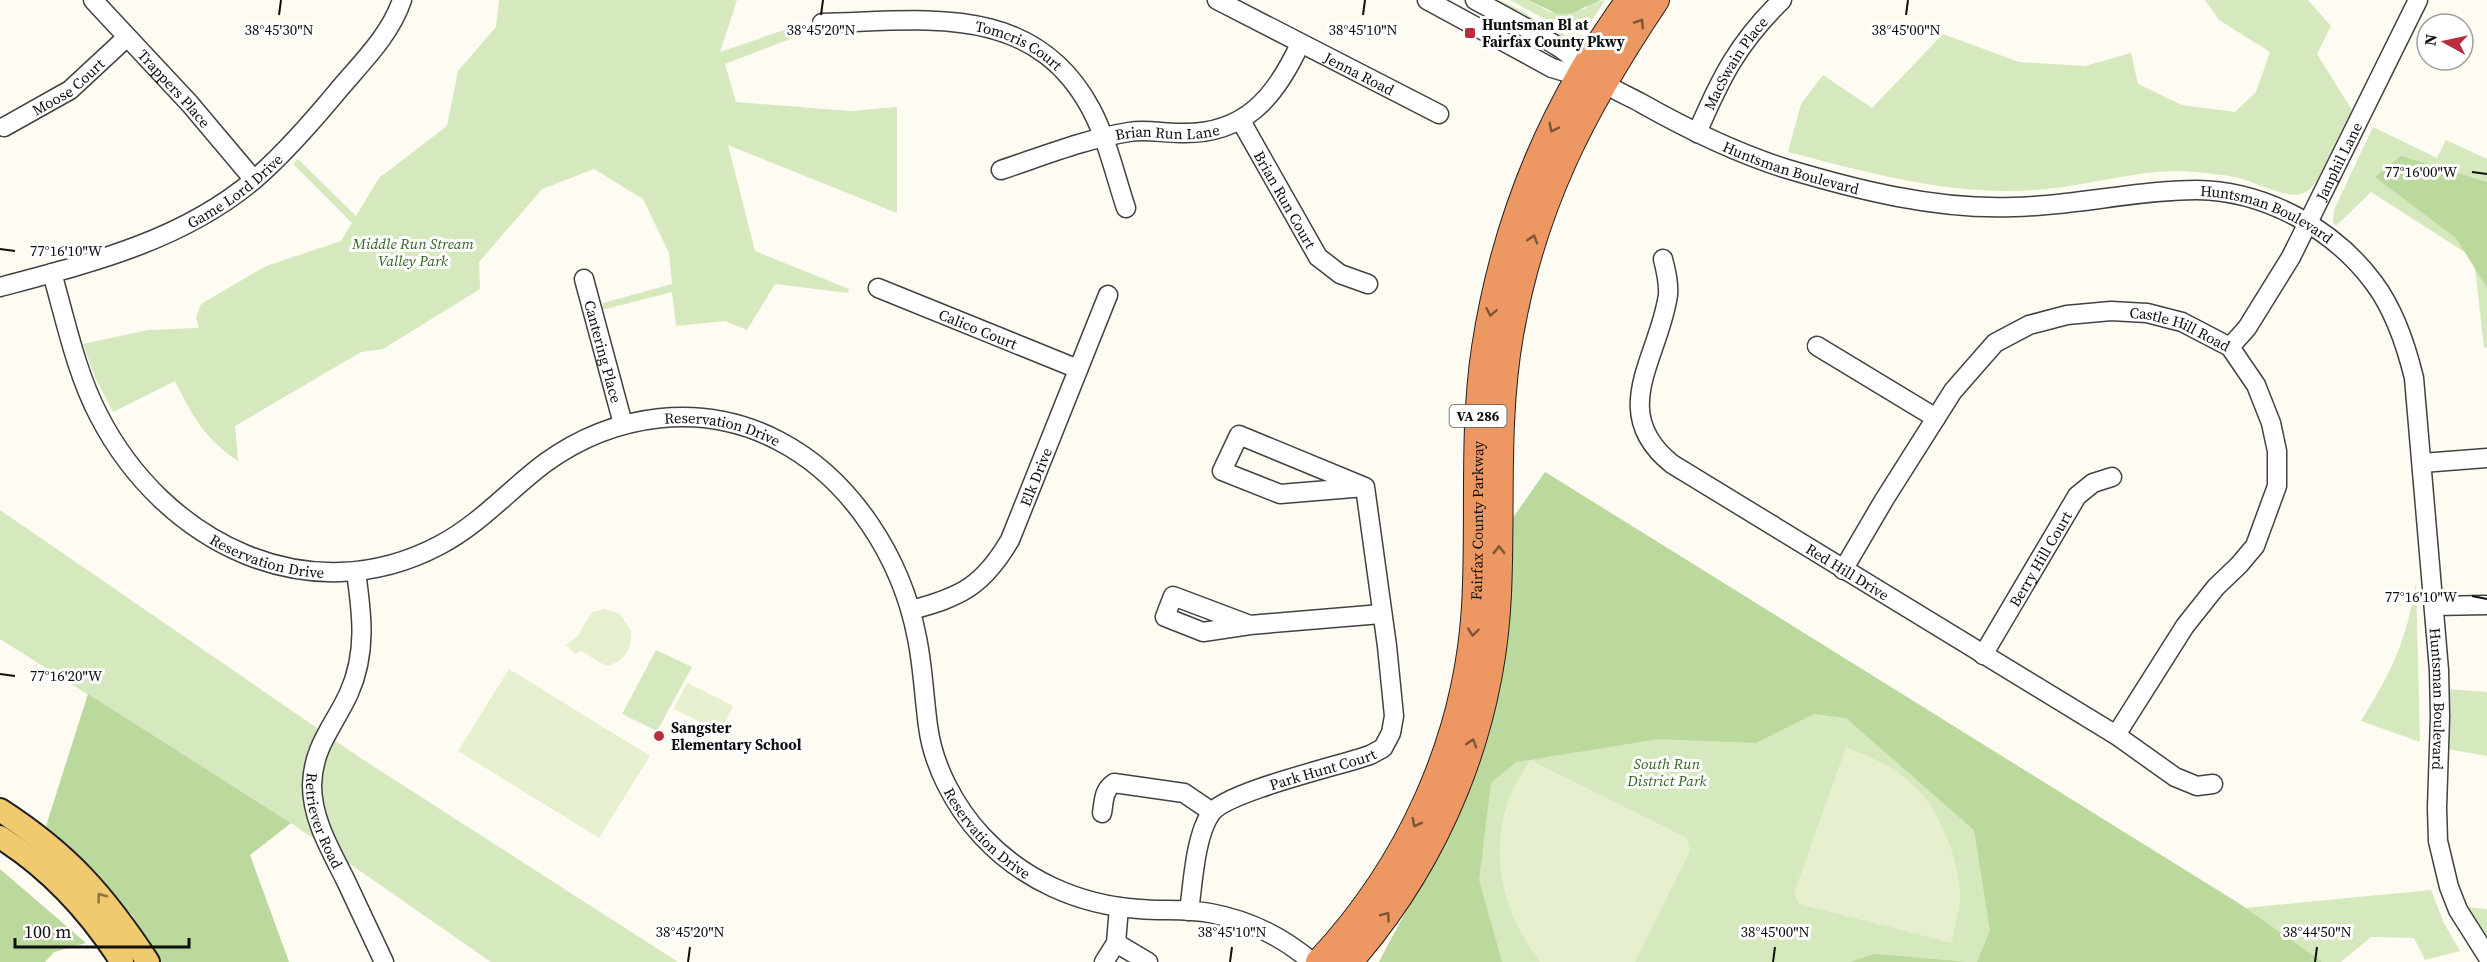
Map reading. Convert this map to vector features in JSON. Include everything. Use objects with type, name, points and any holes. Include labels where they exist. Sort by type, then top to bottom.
[{"type":"highway","name":"Fairfax County Parkway","points":[[1349,962],[1402,893],[1430,844],[1457,787],[1477,726],[1491,662],[1496,616],[1500,422],[1506,357],[1513,315],[1528,256],[1546,200],[1569,146],[1589,76],[1629,0]]},
{"type":"highway","name":"Fairfax County Parkway","points":[[1319,962],[1363,910],[1402,851],[1432,788],[1452,732],[1467,670],[1473,628],[1478,420],[1488,327],[1504,258],[1521,203],[1553,128],[1589,76],[1656,0]]},
{"type":"main road","points":[[0,810],[55,848],[76,868],[97,891],[148,962]]},
{"type":"main road","points":[[0,837],[31,859],[72,895],[92,918],[122,962]]},
{"type":"street","name":"Trappers Place","points":[[93,0],[190,104],[254,180]]},
{"type":"street","name":"Game Lord Drive","points":[[0,287],[118,254],[165,236],[219,205],[254,180],[306,128],[389,28],[402,0]]},
{"type":"street","name":"Jenna Road","points":[[1217,0],[1439,114]]},
{"type":"street","name":"Huntsman Boulevard","points":[[1427,0],[1552,68],[1589,76],[1730,149],[1784,168],[1857,187],[1937,203],[1978,207],[2015,207],[2167,191],[2201,190],[2256,200],[2308,222],[2350,256],[2375,284],[2397,323],[2407,348],[2414,378],[2441,707],[2438,837],[2449,887],[2458,910],[2487,956]]},
{"type":"street","name":"Huntsman Boulevard","points":[[1475,0],[1562,50],[1589,76]]},
{"type":"street","name":"MacSwain Place","points":[[1697,133],[1738,49],[1763,17],[1782,0]]},
{"type":"street","name":"Janphil Lane","points":[[2230,347],[2247,327],[2291,257],[2418,0]]},
{"type":"street","name":"Tomcris Court","points":[[822,23],[955,21],[994,28],[1040,51],[1066,74],[1084,98],[1102,137],[1125,208]]},
{"type":"street","name":"Moose Court","points":[[4,127],[70,90],[126,38]]},
{"type":"street","name":"Brian Run Lane","points":[[1001,170],[1102,137],[1144,130],[1198,132],[1241,121],[1278,87],[1300,44]]},
{"type":"street","name":"Brian Run Court","points":[[1241,121],[1318,257],[1340,274],[1368,284]]},
{"type":"street","name":"Red Hill Drive","points":[[1663,259],[1668,278],[1668,295],[1649,355],[1640,396],[1639,414],[1646,435],[1656,451],[1672,464],[1843,570],[2116,735],[2175,777],[2197,786],[2213,784]]},
{"type":"street","name":"Reservation Drive","points":[[52,273],[76,358],[91,399],[124,457],[156,495],[201,532],[249,557],[307,572],[356,572],[387,566],[442,544],[472,525],[517,485],[567,448],[589,436],[623,424],[670,416],[715,419],[757,431],[798,452],[835,482],[868,523],[894,567],[911,610],[918,641],[932,746],[948,788],[962,811],[997,851],[1038,880],[1084,900],[1119,907],[1209,913],[1259,928],[1290,944],[1312,962]]},
{"type":"street","name":"Cantering Place","points":[[584,279],[623,424]]},
{"type":"street","name":"Calico Court","points":[[878,288],[1078,369]]},
{"type":"street","name":"Elk Drive","points":[[911,610],[945,601],[965,591],[984,576],[1000,556],[1010,540],[1108,296]]},
{"type":"street","name":"Castle Hill Road","points":[[1843,570],[1953,391],[1995,343],[2029,325],[2067,315],[2111,311],[2147,314],[2182,322],[2230,347],[2256,385],[2271,423],[2277,452],[2277,486],[2255,546],[2216,587],[2185,626],[2116,735]]},
{"type":"street","points":[[1817,346],[1936,418]]},
{"type":"street","points":[[1239,435],[1365,487],[1280,494],[1222,471],[1239,435]]},
{"type":"street","points":[[2422,463],[2487,458]]},
{"type":"street","name":"Berry Hill Court","points":[[1983,655],[2077,496],[2093,483],[2112,477]]},
{"type":"street","name":"Park Hunt Court","points":[[1212,812],[1238,796],[1349,763],[1383,748],[1392,733],[1394,716],[1387,646],[1365,487]]},
{"type":"street","name":"Retriever Road","points":[[356,572],[363,626],[361,656],[349,693],[326,732],[317,753],[313,770],[313,799],[321,831],[384,962]]},
{"type":"street","points":[[2434,606],[2487,605]]},
{"type":"street","points":[[1250,625],[1381,614]]},
{"type":"street","points":[[1102,813],[1105,794],[1108,787],[1114,783],[1184,793],[1212,812],[1202,835],[1189,911]]},
{"type":"street","points":[[1104,962],[1116,943],[1119,907]]},
{"type":"street","points":[[1116,943],[1148,962]]},
{"type":"green space","name":"Middle Run Stream Valley Park","points":[[499,0],[737,0],[720,52],[790,28],[793,38],[725,64],[736,102],[850,111],[897,107],[897,213],[728,145],[755,251],[849,289],[848,293],[775,284],[747,330],[725,321],[676,326],[672,292],[602,310],[603,303],[672,284],[669,253],[643,199],[594,169],[542,189],[479,262],[480,289],[383,349],[361,352],[235,426],[238,461],[216,444],[200,426],[175,381],[113,412],[95,377],[83,344],[148,330],[199,328],[196,318],[201,304],[266,266],[341,241],[352,223],[293,164],[298,159],[356,216],[379,178],[447,126],[458,71],[496,27]]},
{"type":"green space","points":[[1497,0],[1507,3],[1562,34],[1582,35],[1583,39],[1571,43],[1562,41]]},
{"type":"green space","points":[[1510,0],[1528,0],[1550,12],[1585,9],[1591,3],[1605,0],[1588,26],[1578,33],[1567,31]]},
{"type":"green space","points":[[1528,0],[1601,0],[1572,13],[1557,14]]},
{"type":"green space","points":[[2205,0],[2308,0],[2331,26],[2317,54],[2352,110],[2317,180],[2305,192],[2294,195],[2286,194],[2239,178],[2180,171],[2143,174],[2035,190],[1972,190],[1879,175],[1788,152],[1801,104],[1823,75],[1872,108],[1943,34],[2019,62],[2085,66],[2131,53],[2138,84],[2182,105],[2235,112],[2256,92],[2270,52],[2219,20]]},
{"type":"green space","points":[[2373,127],[2437,158],[2446,140],[2487,159],[2487,347],[2484,348],[2474,258],[2371,192],[2336,226],[2333,222],[2334,210]]},
{"type":"green space","points":[[2401,156],[2487,182],[2487,288],[2456,238],[2375,177]]},
{"type":"green space","name":"South Run District Park","points":[[1545,472],[2245,908],[2431,890],[2444,923],[2460,951],[2425,960],[2414,938],[2371,937],[2341,962],[1379,962],[1443,842]]},
{"type":"green space","points":[[1545,472],[2240,904],[2322,962],[1977,962],[1990,930],[1974,830],[1846,718],[1814,714],[1756,743],[1659,739],[1516,762],[1491,783],[1479,880],[1502,962],[1379,962],[1443,842],[1508,525]]},
{"type":"green space","points":[[0,510],[362,759],[678,962],[491,962],[291,823],[0,639]]},
{"type":"green space","points":[[2416,582],[2420,742],[2361,721],[2397,654],[2408,621]]},
{"type":"green space","points":[[604,609],[620,614],[631,631],[626,654],[618,662],[606,666],[581,651],[575,654],[566,645],[578,636],[592,612]]},
{"type":"green space","points":[[656,650],[692,667],[657,731],[622,714]]},
{"type":"green space","points":[[509,669],[650,756],[599,838],[458,751]]},
{"type":"green space","points":[[687,683],[733,706],[720,732],[674,709]]},
{"type":"green space","points":[[2449,689],[2487,692],[2487,756],[2448,749]]},
{"type":"green space","points":[[88,694],[291,823],[250,855],[289,962],[159,962],[132,915],[46,826]]},
{"type":"green space","points":[[1846,747],[1898,773],[1912,784],[1934,810],[1951,848],[1959,882],[1960,902],[1952,943],[1799,904],[1794,893]]},
{"type":"green space","points":[[1530,760],[1687,838],[1690,851],[1635,962],[1540,962],[1517,925],[1503,885],[1500,844],[1502,823],[1508,801]]},
{"type":"green space","points":[[0,869],[86,943],[54,952],[45,962],[0,962]]},
{"type":"green space","points":[[2466,907],[2487,909],[2487,944]]},
{"type":"green space","points":[[1875,954],[1967,962],[1850,962]]},
{"type":"place","name":"Huntsman Bl at Fairfax County Pkwy","points":[[1470,33]]},
{"type":"place","name":"Sangster Elementary School","points":[[659,736]]}]
